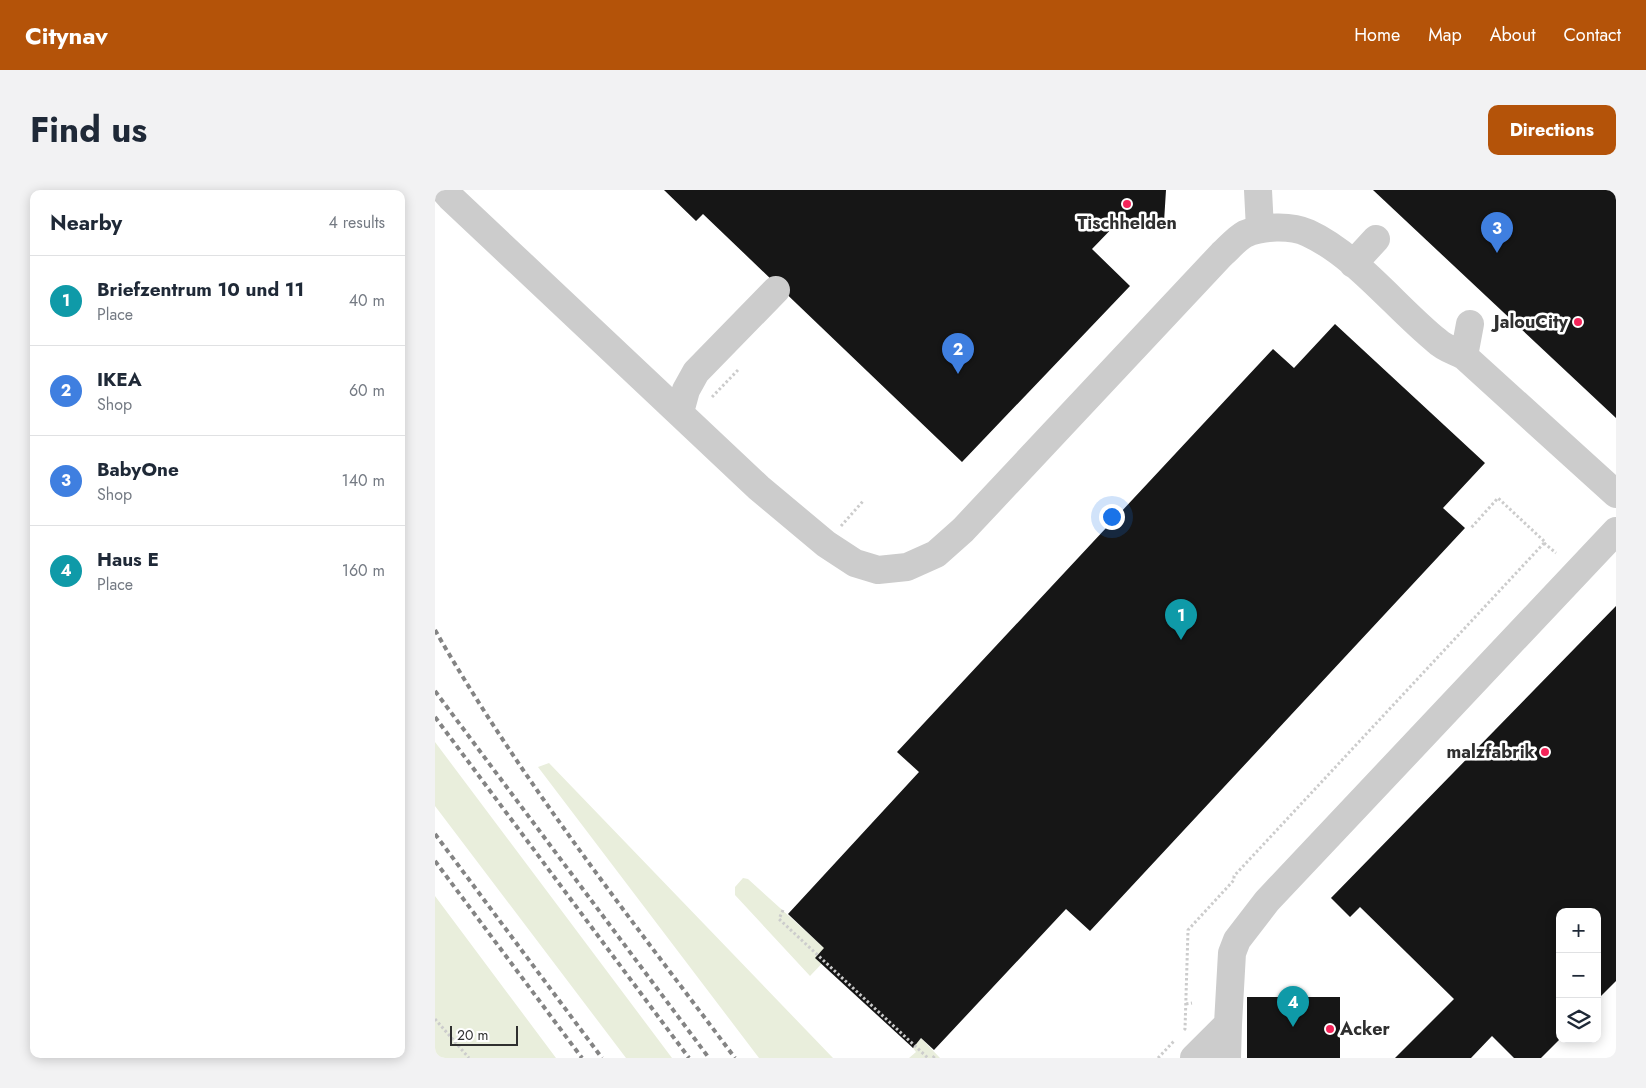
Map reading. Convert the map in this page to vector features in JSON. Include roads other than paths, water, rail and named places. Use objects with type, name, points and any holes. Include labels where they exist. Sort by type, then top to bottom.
[{"type":"lane","points":[[1258,190],[1260,229]]},
{"type":"lane","points":[[448,192],[759,488],[826,544],[855,563],[878,570],[907,567],[936,554],[963,530],[1222,254],[1243,235],[1260,229],[1288,229],[1307,232],[1327,243],[1353,264],[1438,343],[1463,356],[1616,494]]},
{"type":"lane","points":[[1353,264],[1376,239]]},
{"type":"lane","points":[[680,412],[686,390],[696,372],[776,290]]},
{"type":"lane","points":[[1463,356],[1470,324]]},
{"type":"lane","points":[[1227,1058],[1232,953],[1237,940],[1267,901],[1616,531]]},
{"type":"lane","points":[[1194,1058],[1228,1024]]},
{"type":"railway","points":[[435,630],[504,741],[541,796],[617,902],[735,1058]]},
{"type":"railway","points":[[435,691],[709,1058]]},
{"type":"railway","points":[[435,717],[689,1058]]},
{"type":"railway","points":[[435,834],[602,1058]]},
{"type":"railway","points":[[435,861],[582,1058]]},
{"type":"place","name":"Tischhelden","points":[[1127,204]]},
{"type":"place","name":"BabyOne","points":[[1497,253]]},
{"type":"place","name":"JalouCity","points":[[1578,322]]},
{"type":"place","name":"IKEA","points":[[958,374]]},
{"type":"place","name":"Briefzentrum 10 und 11","points":[[1181,640]]},
{"type":"place","name":"malzfabrik","points":[[1545,752]]},
{"type":"place","name":"Haus E","points":[[1293,1027]]},
{"type":"place","name":"Acker","points":[[1330,1029]]}]
